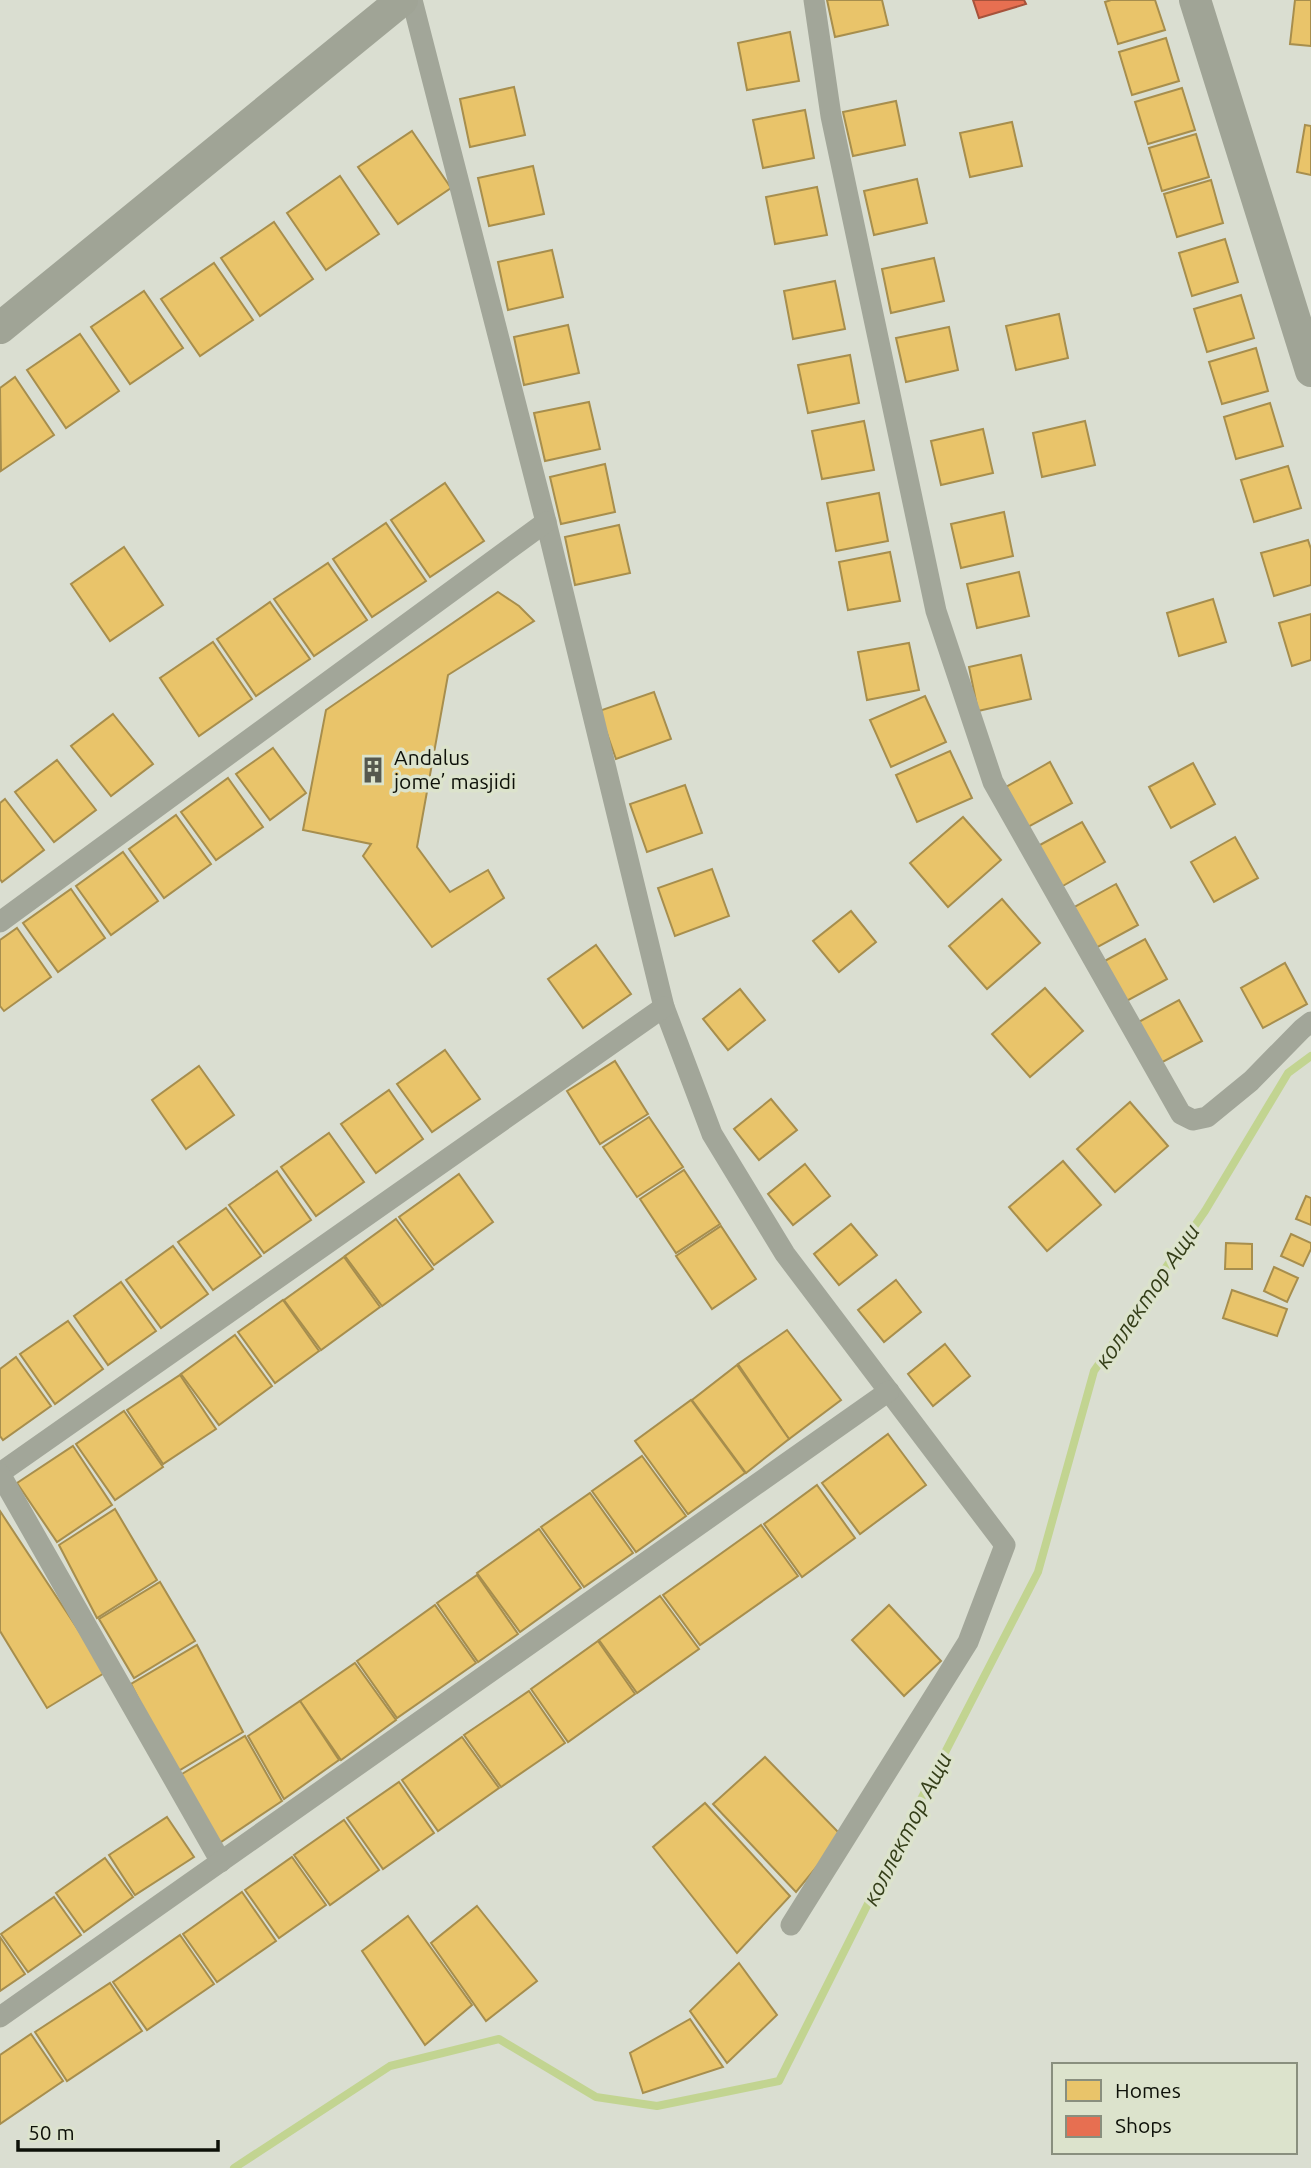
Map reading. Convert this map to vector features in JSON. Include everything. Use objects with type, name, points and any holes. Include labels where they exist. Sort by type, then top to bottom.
[{"type":"street","points":[[0,328],[402,0]]},
{"type":"street","points":[[412,0],[546,522],[664,1007],[712,1133],[785,1254],[1005,1545],[968,1642],[791,1925]]},
{"type":"street","points":[[814,0],[831,116],[936,611],[993,782],[1181,1115],[1193,1120],[1207,1117],[1251,1082],[1302,1028],[1311,1022]]},
{"type":"street","points":[[1195,0],[1306,339],[1311,372]]},
{"type":"street","points":[[0,922],[546,522]]},
{"type":"street","points":[[221,1862],[0,1473],[664,1007]]},
{"type":"street","points":[[0,2017],[889,1391]]},
{"type":"building: Homes","points":[[827,0],[882,0],[888,25],[835,37]]},
{"type":"building: Homes","points":[[1155,0],[1165,30],[1118,44],[1105,2]]},
{"type":"building: Homes","points":[[1295,0],[1311,0],[1311,46],[1290,44]]},
{"type":"building: Homes","points":[[790,32],[799,81],[747,90],[738,43]]},
{"type":"building: Homes","points":[[1166,38],[1179,81],[1132,95],[1119,52]]},
{"type":"building: Homes","points":[[514,87],[525,135],[470,147],[460,99]]},
{"type":"building: Homes","points":[[1182,88],[1195,130],[1148,144],[1135,102]]},
{"type":"building: Homes","points":[[896,101],[905,145],[853,156],[843,112]]},
{"type":"building: Homes","points":[[805,110],[814,158],[763,168],[753,120]]},
{"type":"building: Homes","points":[[1012,122],[1022,166],[970,177],[960,133]]},
{"type":"building: Homes","points":[[1305,125],[1311,126],[1311,175],[1297,172]]},
{"type":"building: Homes","points":[[412,131],[451,188],[398,224],[358,167]]},
{"type":"building: Homes","points":[[1196,134],[1209,177],[1162,191],[1149,148]]},
{"type":"building: Homes","points":[[533,166],[544,214],[489,226],[478,178]]},
{"type":"building: Homes","points":[[340,176],[379,234],[326,270],[287,213]]},
{"type":"building: Homes","points":[[917,179],[927,223],[874,235],[864,191]]},
{"type":"building: Homes","points":[[1211,180],[1223,223],[1177,237],[1164,194]]},
{"type":"building: Homes","points":[[817,187],[827,235],[775,244],[766,197]]},
{"type":"building: Homes","points":[[274,222],[313,279],[260,316],[221,258]]},
{"type":"building: Homes","points":[[1225,239],[1238,282],[1192,296],[1179,253]]},
{"type":"building: Homes","points":[[552,250],[563,297],[508,310],[498,262]]},
{"type":"building: Homes","points":[[934,258],[944,301],[891,313],[882,269]]},
{"type":"building: Homes","points":[[214,263],[253,320],[200,356],[161,299]]},
{"type":"building: Homes","points":[[835,281],[845,329],[793,339],[784,291]]},
{"type":"building: Homes","points":[[144,291],[183,348],[130,384],[91,327]]},
{"type":"building: Homes","points":[[1241,295],[1254,338],[1207,352],[1194,309]]},
{"type":"building: Homes","points":[[1059,314],[1068,358],[1016,370],[1006,326]]},
{"type":"building: Homes","points":[[568,325],[579,373],[524,385],[514,337]]},
{"type":"building: Homes","points":[[949,327],[958,370],[906,382],[896,338]]},
{"type":"building: Homes","points":[[80,334],[119,391],[66,428],[27,370]]},
{"type":"building: Homes","points":[[1256,348],[1268,391],[1222,404],[1209,362]]},
{"type":"building: Homes","points":[[850,355],[859,403],[808,413],[798,365]]},
{"type":"building: Homes","points":[[15,377],[54,435],[1,471],[0,388]]},
{"type":"building: Homes","points":[[589,402],[600,449],[545,461],[534,413]]},
{"type":"building: Homes","points":[[1270,403],[1283,446],[1236,459],[1224,417]]},
{"type":"building: Homes","points":[[864,421],[874,470],[822,479],[812,431]]},
{"type":"building: Homes","points":[[1085,421],[1095,465],[1042,477],[1033,433]]},
{"type":"building: Homes","points":[[983,429],[993,473],[941,485],[931,441]]},
{"type":"building: Homes","points":[[605,464],[615,512],[561,524],[550,477]]},
{"type":"building: Homes","points":[[1288,466],[1301,508],[1254,522],[1241,480]]},
{"type":"building: Homes","points":[[445,483],[484,541],[430,577],[391,520]]},
{"type":"building: Homes","points":[[879,493],[888,541],[836,551],[827,503]]},
{"type":"building: Homes","points":[[1004,512],[1013,556],[961,568],[951,524]]},
{"type":"building: Homes","points":[[386,523],[426,581],[372,617],[333,559]]},
{"type":"building: Homes","points":[[619,525],[630,573],[575,585],[565,537]]},
{"type":"building: Homes","points":[[1308,540],[1311,549],[1311,585],[1274,596],[1261,553]]},
{"type":"building: Homes","points":[[124,547],[163,605],[110,641],[71,584]]},
{"type":"building: Homes","points":[[890,552],[900,601],[848,610],[839,562]]},
{"type":"building: Homes","points":[[328,563],[367,620],[314,656],[274,599]]},
{"type":"building: Homes","points":[[1019,572],[1029,616],[977,628],[967,584]]},
{"type":"building: Homes","name":"Andalus jome’ masjidi","points":[[498,592],[519,606],[534,621],[448,675],[417,847],[450,892],[488,870],[504,898],[432,947],[363,856],[371,844],[303,830],[326,710]]},
{"type":"building: Homes","points":[[1213,599],[1226,642],[1179,656],[1167,613]]},
{"type":"building: Homes","points":[[270,602],[310,659],[256,696],[217,639]]},
{"type":"building: Homes","points":[[1311,614],[1311,660],[1292,666],[1279,623]]},
{"type":"building: Homes","points":[[213,642],[252,699],[199,736],[160,678]]},
{"type":"building: Homes","points":[[909,643],[919,690],[867,700],[858,652]]},
{"type":"building: Homes","points":[[1021,655],[1031,699],[978,711],[969,667]]},
{"type":"building: Homes","points":[[654,692],[671,739],[616,759],[599,711]]},
{"type":"building: Homes","points":[[925,696],[946,742],[891,767],[870,720]]},
{"type":"building: Homes","points":[[113,714],[153,764],[111,796],[71,746]]},
{"type":"building: Homes","points":[[273,748],[306,793],[270,820],[236,774]]},
{"type":"building: Homes","points":[[950,751],[972,798],[917,822],[896,775]]},
{"type":"building: Homes","points":[[57,760],[96,810],[54,842],[15,792]]},
{"type":"building: Homes","points":[[1050,762],[1072,803],[1028,827],[1006,787]]},
{"type":"building: Homes","points":[[1193,763],[1215,804],[1171,828],[1149,787]]},
{"type":"building: Homes","points":[[228,778],[263,827],[216,860],[181,812]]},
{"type":"building: Homes","points":[[685,785],[702,833],[647,852],[630,804]]},
{"type":"building: Homes","points":[[5,799],[44,850],[2,882],[0,803]]},
{"type":"building: Homes","points":[[176,815],[211,864],[164,898],[129,849]]},
{"type":"building: Homes","points":[[963,817],[1001,860],[948,907],[910,863]]},
{"type":"building: Homes","points":[[1082,822],[1105,862],[1061,887],[1038,846]]},
{"type":"building: Homes","points":[[1235,837],[1258,878],[1214,902],[1191,862]]},
{"type":"building: Homes","points":[[123,852],[158,901],[111,935],[76,886]]},
{"type":"building: Homes","points":[[712,869],[729,916],[675,936],[658,888]]},
{"type":"building: Homes","points":[[1116,884],[1138,925],[1094,949],[1071,909]]},
{"type":"building: Homes","points":[[71,889],[105,938],[58,972],[23,923]]},
{"type":"building: Homes","points":[[1002,899],[1040,943],[987,989],[949,946]]},
{"type":"building: Homes","points":[[851,911],[876,942],[839,972],[813,941]]},
{"type":"building: Homes","points":[[17,928],[51,977],[4,1011],[0,1006],[0,940]]},
{"type":"building: Homes","points":[[1145,939],[1167,979],[1123,1003],[1101,963]]},
{"type":"building: Homes","points":[[596,945],[631,994],[583,1028],[548,979]]},
{"type":"building: Homes","points":[[1285,963],[1307,1004],[1263,1028],[1241,988]]},
{"type":"building: Homes","points":[[1045,988],[1083,1031],[1030,1077],[992,1034]]},
{"type":"building: Homes","points":[[740,989],[765,1020],[728,1050],[703,1019]]},
{"type":"building: Homes","points":[[1179,1000],[1202,1041],[1157,1065],[1135,1024]]},
{"type":"building: Homes","points":[[445,1050],[480,1099],[432,1132],[397,1084]]},
{"type":"building: Homes","points":[[615,1061],[648,1114],[600,1144],[567,1091]]},
{"type":"building: Homes","points":[[199,1066],[234,1115],[186,1149],[152,1100]]},
{"type":"building: Homes","points":[[389,1090],[423,1139],[376,1173],[341,1124]]},
{"type":"building: Homes","points":[[771,1099],[797,1130],[759,1160],[734,1129]]},
{"type":"building: Homes","points":[[1130,1102],[1168,1146],[1115,1192],[1077,1149]]},
{"type":"building: Homes","points":[[649,1117],[683,1167],[637,1197],[603,1147]]},
{"type":"building: Homes","points":[[329,1133],[364,1182],[316,1216],[281,1167]]},
{"type":"building: Homes","points":[[1063,1161],[1101,1205],[1047,1251],[1009,1207]]},
{"type":"building: Homes","points":[[805,1164],[830,1196],[793,1225],[768,1194]]},
{"type":"building: Homes","points":[[684,1170],[720,1224],[676,1253],[640,1199]]},
{"type":"building: Homes","points":[[277,1171],[311,1220],[264,1253],[229,1205]]},
{"type":"building: Homes","points":[[459,1174],[493,1222],[434,1265],[399,1217]]},
{"type":"building: Homes","points":[[1306,1196],[1311,1198],[1311,1225],[1296,1219]]},
{"type":"building: Homes","points":[[226,1208],[261,1256],[213,1290],[178,1242]]},
{"type":"building: Homes","points":[[396,1219],[433,1269],[382,1306],[345,1256]]},
{"type":"building: Homes","points":[[851,1224],[877,1255],[839,1285],[814,1254]]},
{"type":"building: Homes","points":[[721,1226],[756,1279],[712,1309],[676,1256]]},
{"type":"building: Homes","points":[[1291,1234],[1311,1243],[1303,1266],[1281,1256]]},
{"type":"building: Homes","points":[[1226,1243],[1252,1244],[1252,1269],[1225,1269]]},
{"type":"building: Homes","points":[[173,1246],[208,1294],[161,1328],[126,1280]]},
{"type":"building: Homes","points":[[344,1257],[380,1307],[321,1350],[284,1300]]},
{"type":"building: Homes","points":[[1274,1267],[1298,1278],[1287,1302],[1264,1291]]},
{"type":"building: Homes","points":[[896,1280],[921,1312],[884,1342],[858,1310]]},
{"type":"building: Homes","points":[[121,1282],[156,1331],[108,1365],[74,1316]]},
{"type":"building: Homes","points":[[1232,1290],[1287,1309],[1277,1336],[1223,1318]]},
{"type":"building: Homes","points":[[283,1300],[319,1351],[275,1383],[238,1332]]},
{"type":"building: Homes","points":[[68,1321],[103,1369],[55,1404],[20,1354]]},
{"type":"building: Homes","points":[[787,1330],[841,1400],[789,1439],[738,1364]]},
{"type":"building: Homes","points":[[235,1335],[272,1386],[219,1425],[181,1374]]},
{"type":"building: Homes","points":[[945,1344],[970,1376],[933,1406],[908,1374]]},
{"type":"building: Homes","points":[[16,1357],[51,1406],[3,1440],[0,1436],[0,1369]]},
{"type":"building: Homes","points":[[737,1365],[789,1439],[746,1473],[692,1400]]},
{"type":"building: Homes","points":[[180,1375],[216,1429],[163,1464],[127,1410]]},
{"type":"building: Homes","points":[[691,1400],[745,1473],[688,1514],[635,1441]]},
{"type":"building: Homes","points":[[124,1411],[163,1467],[115,1500],[76,1444]]},
{"type":"building: Homes","points":[[888,1434],[926,1485],[860,1534],[822,1483]]},
{"type":"building: Homes","points":[[73,1446],[112,1505],[57,1542],[17,1483]]},
{"type":"building: Homes","points":[[642,1456],[686,1516],[636,1552],[592,1491]]},
{"type":"building: Homes","points":[[817,1485],[855,1538],[802,1577],[764,1524]]},
{"type":"building: Homes","points":[[590,1493],[633,1553],[584,1587],[541,1527]]},
{"type":"building: Homes","points":[[115,1509],[157,1580],[97,1618],[59,1545]]},
{"type":"building: Homes","points":[[0,1511],[106,1672],[47,1708],[0,1631]]},
{"type":"building: Homes","points":[[761,1525],[798,1576],[700,1645],[663,1595]]},
{"type":"building: Homes","points":[[539,1529],[581,1588],[520,1632],[477,1573]]},
{"type":"building: Homes","points":[[477,1575],[518,1634],[478,1662],[437,1603]]},
{"type":"building: Homes","points":[[160,1582],[195,1641],[134,1678],[99,1619]]},
{"type":"building: Homes","points":[[660,1596],[699,1649],[637,1693],[599,1640]]},
{"type":"building: Homes","points":[[435,1605],[476,1663],[397,1718],[357,1661]]},
{"type":"building: Homes","points":[[889,1605],[941,1661],[904,1696],[852,1640]]},
{"type":"building: Homes","points":[[598,1641],[635,1694],[568,1742],[531,1689]]},
{"type":"building: Homes","points":[[197,1645],[243,1732],[175,1773],[131,1684]]},
{"type":"building: Homes","points":[[355,1663],[396,1720],[341,1760],[300,1701]]},
{"type":"building: Homes","points":[[529,1691],[565,1743],[501,1787],[464,1735]]},
{"type":"building: Homes","points":[[300,1701],[339,1760],[284,1799],[248,1736]]},
{"type":"building: Homes","points":[[245,1736],[282,1801],[218,1844],[177,1777]]},
{"type":"building: Homes","points":[[462,1737],[499,1788],[438,1831],[402,1780]]},
{"type":"building: Homes","points":[[765,1757],[842,1836],[796,1892],[713,1804]]},
{"type":"building: Homes","points":[[399,1782],[434,1833],[383,1869],[347,1818]]},
{"type":"building: Homes","points":[[705,1803],[790,1896],[737,1953],[653,1847]]},
{"type":"building: Homes","points":[[167,1817],[194,1857],[135,1895],[109,1855]]},
{"type":"building: Homes","points":[[344,1820],[379,1870],[330,1905],[294,1855]]},
{"type":"building: Homes","points":[[292,1857],[326,1905],[279,1938],[245,1890]]},
{"type":"building: Homes","points":[[105,1858],[133,1897],[84,1932],[56,1893]]},
{"type":"building: Homes","points":[[242,1892],[276,1941],[217,1982],[183,1934]]},
{"type":"building: Homes","points":[[54,1897],[81,1935],[28,1972],[1,1934]]},
{"type":"building: Homes","points":[[477,1906],[537,1981],[486,2021],[431,1943]]},
{"type":"building: Homes","points":[[408,1916],[472,2005],[425,2045],[362,1951]]},
{"type":"building: Homes","points":[[180,1935],[214,1984],[147,2030],[113,1982]]},
{"type":"building: Homes","points":[[0,1937],[25,1974],[0,1991]]},
{"type":"building: Homes","points":[[739,1963],[777,2015],[727,2063],[690,2011]]},
{"type":"building: Homes","points":[[110,1983],[142,2031],[67,2081],[35,2032]]},
{"type":"building: Homes","points":[[690,2019],[723,2067],[643,2093],[630,2053]]},
{"type":"building: Homes","points":[[31,2034],[63,2081],[0,2124],[0,2055]]},
{"type":"building: Shops","points":[[973,0],[1024,0],[1026,4],[979,18]]},
{"type":"waterway","name":"коллектор Ащи","points":[[234,2168],[390,2066],[499,2039],[596,2097],[657,2106],[779,2081],[1038,1572],[1094,1371],[1205,1211],[1288,1073],[1311,1056]]},
{"type":"place","name":"Andalus jome’ masjidi","points":[[373,770]]}]
